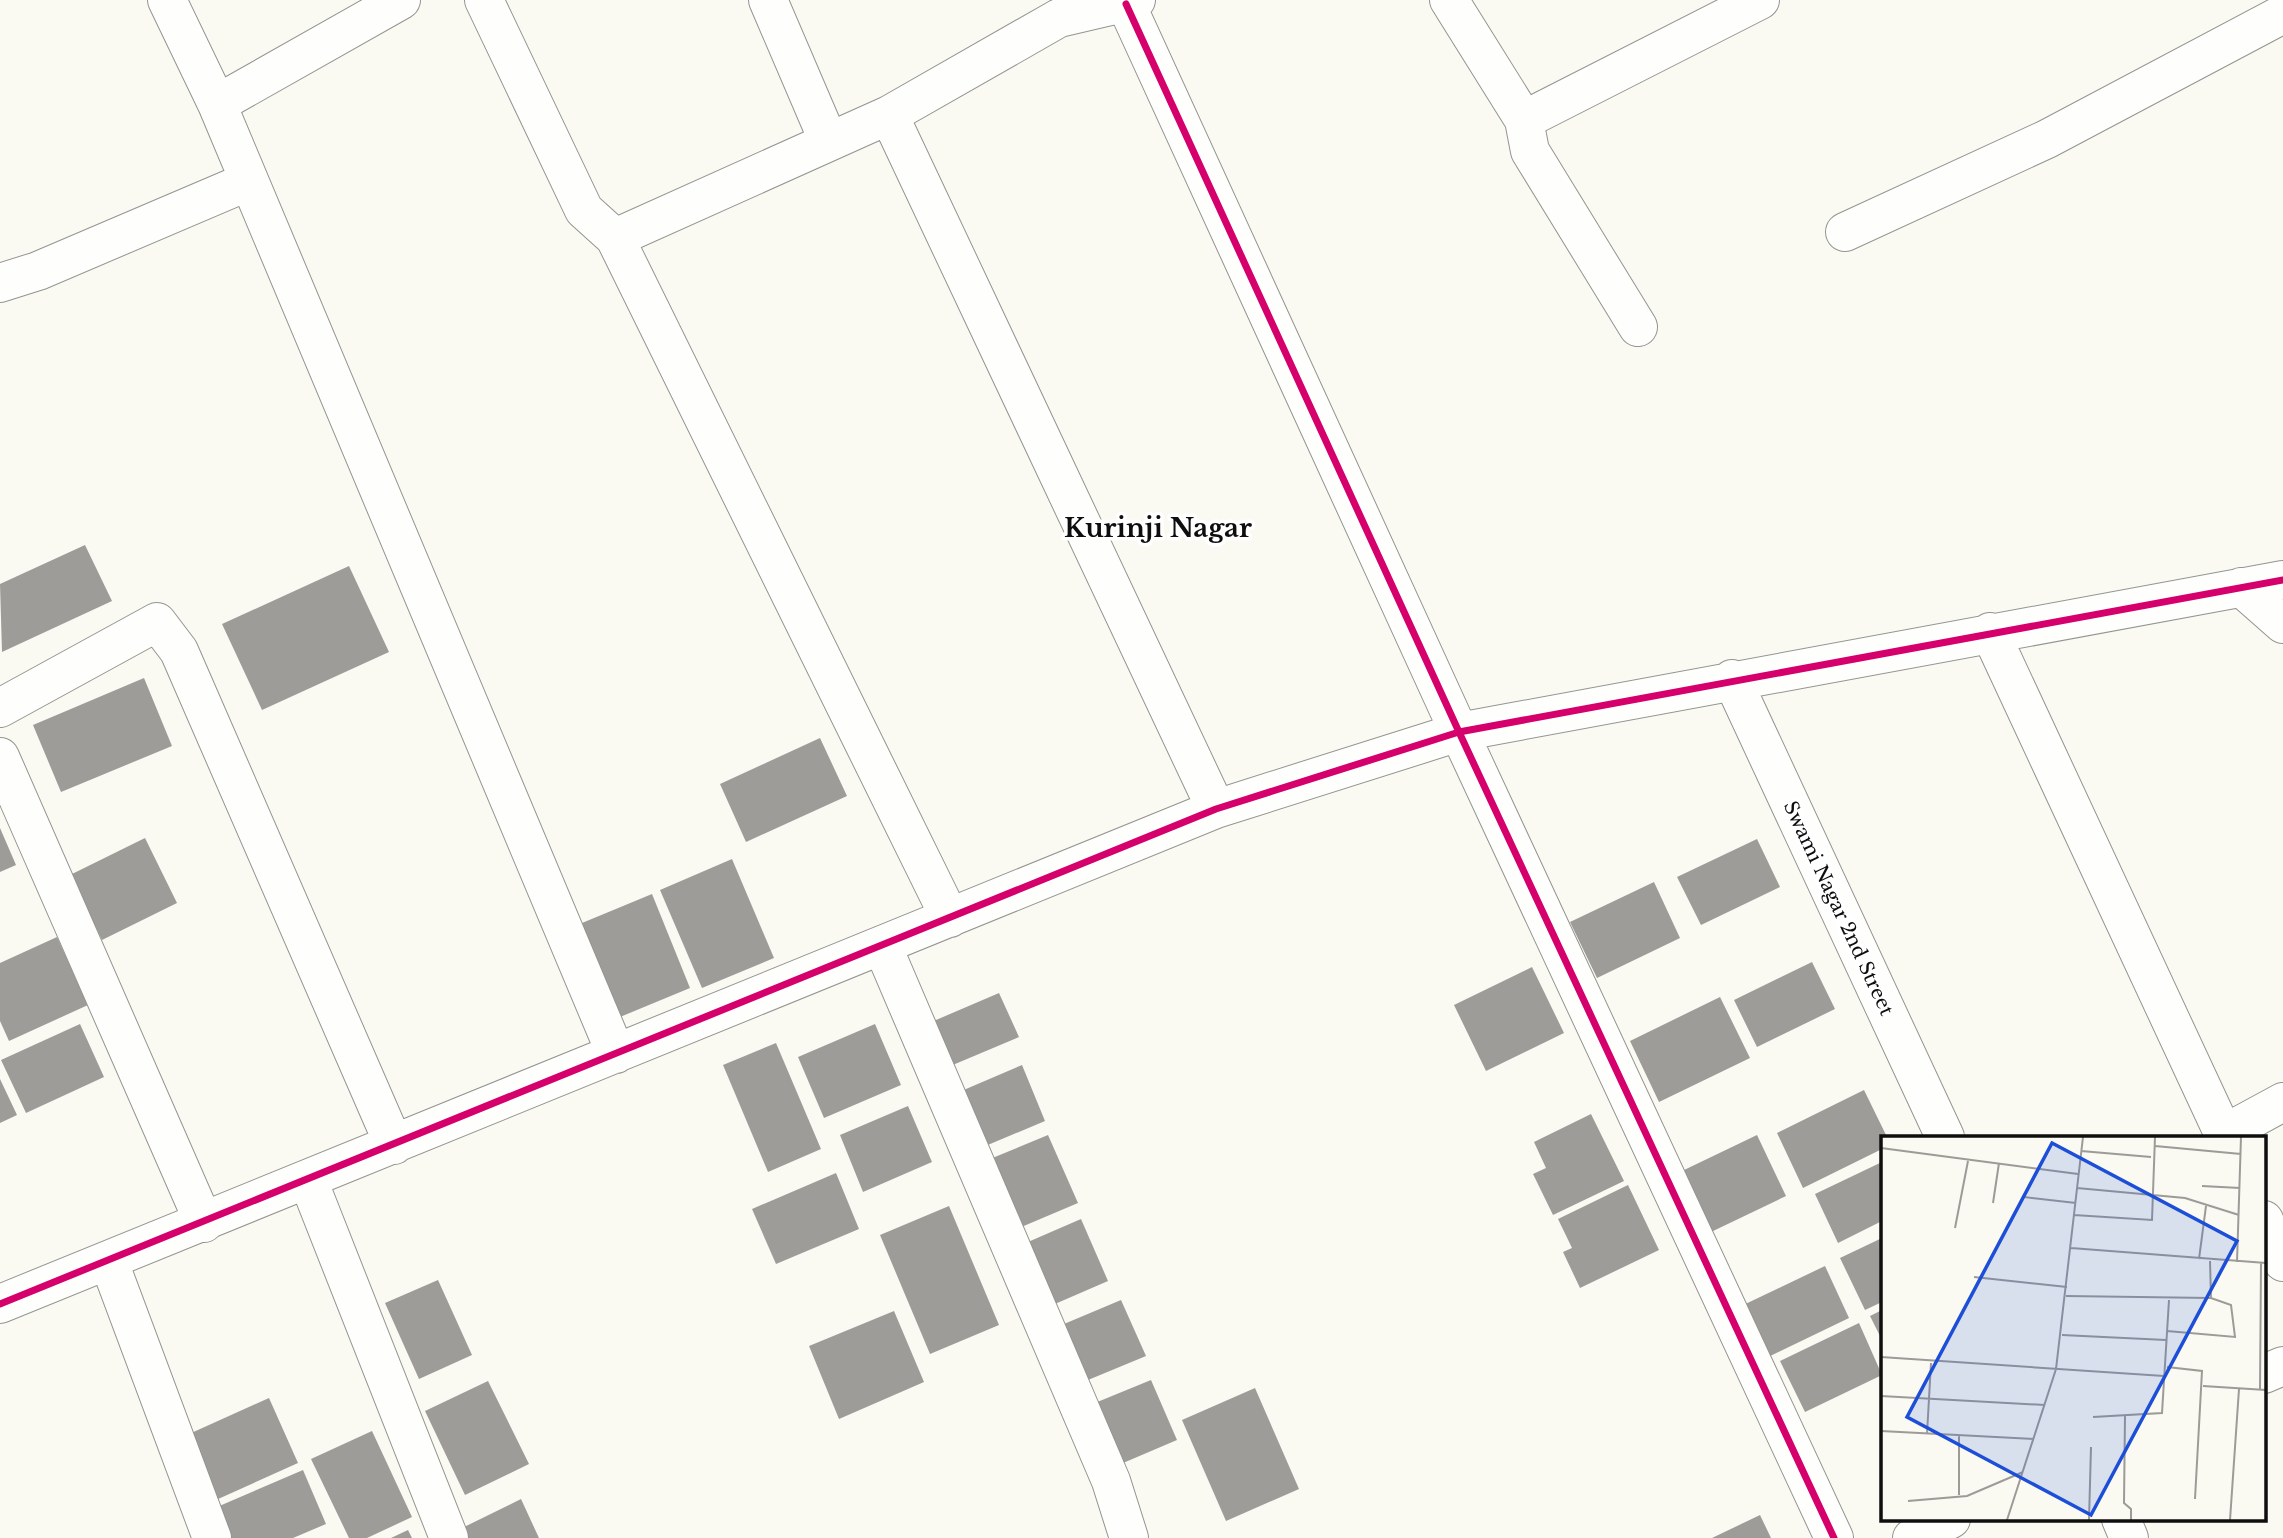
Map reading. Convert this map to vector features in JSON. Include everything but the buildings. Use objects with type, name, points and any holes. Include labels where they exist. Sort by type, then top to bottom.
[{"type":"street","points":[[167,0],[217,104],[616,1054]]},
{"type":"street","points":[[217,104],[401,0]]},
{"type":"street","points":[[484,0],[584,210],[615,239],[950,918]]},
{"type":"street","points":[[768,0],[828,140]]},
{"type":"street","points":[[1449,0],[1524,120],[1530,151],[1638,327]]},
{"type":"street","points":[[1524,120],[1760,0]]},
{"type":"street","points":[[615,239],[828,140],[889,115],[1056,9],[1131,2],[1459,732],[1834,1538]]},
{"type":"street","points":[[1846,232],[2047,139],[2283,14]]},
{"type":"street","points":[[889,115],[1216,809]]},
{"type":"street","points":[[0,283],[38,271],[249,181]]},
{"type":"street","points":[[0,1304],[109,1262],[1216,809],[1459,732],[1732,679],[2283,580]]},
{"type":"street","points":[[2241,587],[2283,624]]},
{"type":"street","points":[[0,708],[157,622],[179,651],[394,1145]]},
{"type":"street","points":[[1990,632],[2224,1136],[2283,1102]]},
{"type":"street","name":"Swami Nagar 2nd Street","points":[[1732,679],[1945,1136]]},
{"type":"street","points":[[0,757],[204,1223]]},
{"type":"street","points":[[882,945],[1111,1480],[1129,1538]]},
{"type":"street","points":[[308,1180],[449,1538]]},
{"type":"street","points":[[2266,1224],[2283,1262]]},
{"type":"street","points":[[109,1262],[212,1538]]},
{"type":"street","points":[[2266,1373],[2283,1366]]},
{"type":"street","points":[[1912,1538],[1949,1520]]},
{"type":"street","points":[[2121,1520],[2129,1538]]},
{"type":"cycle path","points":[[1126,4],[1459,732],[1834,1538]]},
{"type":"cycle path","points":[[0,1304],[1216,809],[1459,732],[2283,580]]},
{"type":"district","name":"Kurinji Nagar","points":[[1158,528]]}]
